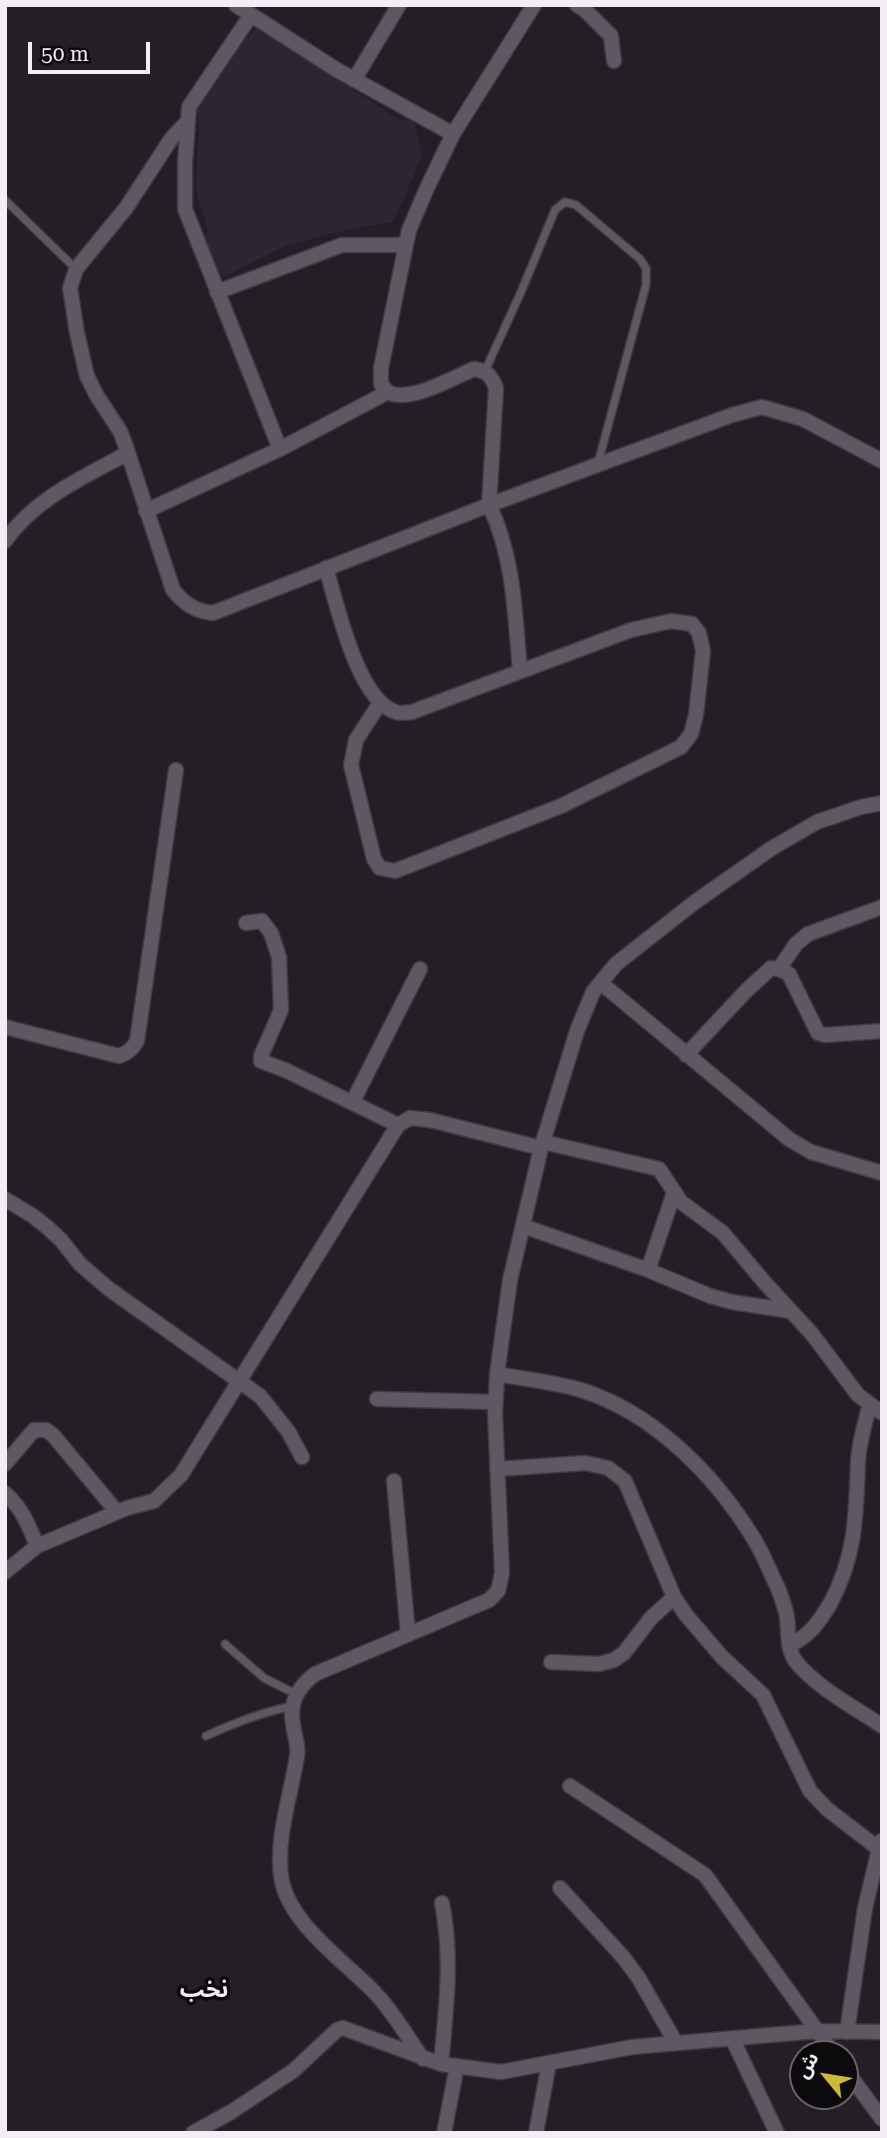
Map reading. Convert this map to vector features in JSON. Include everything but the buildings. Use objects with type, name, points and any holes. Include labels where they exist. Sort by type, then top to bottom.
[{"type":"street","points":[[236,5],[354,80],[453,134]]},
{"type":"street","points":[[354,80],[399,5]]},
{"type":"street","points":[[520,671],[512,580],[497,522],[489,505],[495,388],[492,378],[485,371],[474,369],[410,395],[399,395],[388,392],[381,384],[381,368],[409,230],[453,134],[534,5]]},
{"type":"street","points":[[577,5],[611,36],[614,61]]},
{"type":"street","points":[[251,15],[190,104],[187,122],[185,209],[280,449]]},
{"type":"street","points":[[187,122],[172,139],[126,208],[76,269],[70,288],[87,376],[120,431],[173,590],[184,603],[197,611],[213,613],[597,464],[732,415],[762,407],[803,419],[882,461]]},
{"type":"street","points":[[218,292],[342,245],[406,245]]},
{"type":"street","points":[[146,511],[280,449],[388,392]]},
{"type":"street","points":[[5,541],[30,512],[52,496],[128,453]]},
{"type":"street","points":[[326,568],[357,667],[380,703],[396,713],[412,712],[631,630],[671,621],[692,624],[699,633],[703,651],[696,715],[691,734],[681,747],[561,806],[395,871],[380,868],[374,859],[351,765],[356,740],[380,703]]},
{"type":"street","points":[[5,1027],[119,1056],[132,1049],[137,1041],[176,770]]},
{"type":"street","points":[[423,2059],[378,1996],[303,1923],[287,1898],[281,1879],[279,1858],[298,1752],[292,1722],[295,1700],[303,1684],[315,1674],[489,1600],[498,1591],[502,1573],[495,1402],[510,1280],[542,1145],[577,1031],[593,992],[616,964],[695,902],[772,848],[817,822],[882,803]]},
{"type":"street","points":[[779,969],[796,944],[807,934],[882,908]]},
{"type":"street","points":[[246,923],[262,921],[271,933],[279,957],[281,1010],[261,1061],[398,1125]]},
{"type":"street","points":[[686,1055],[771,968],[789,974],[818,1032],[825,1035],[882,1031]]},
{"type":"street","points":[[352,1103],[420,969]]},
{"type":"street","points":[[601,984],[789,1139],[811,1152],[882,1173]]},
{"type":"street","points":[[5,1572],[37,1546],[117,1512],[154,1501],[175,1482],[398,1125],[410,1118],[659,1169],[681,1202],[723,1233],[836,1364],[858,1395],[882,1413]]},
{"type":"street","points":[[648,1270],[674,1193]]},
{"type":"street","points":[[5,1199],[33,1216],[61,1240],[80,1264],[109,1289],[260,1396],[274,1411],[302,1457]]},
{"type":"street","points":[[523,1226],[721,1299],[790,1311]]},
{"type":"street","points":[[497,1374],[579,1389],[620,1405],[652,1426],[706,1474],[756,1542],[778,1587],[786,1613],[789,1645],[795,1660],[814,1679],[882,1726]]},
{"type":"street","points":[[377,1399],[495,1402]]},
{"type":"street","points":[[789,1645],[802,1640],[811,1632],[825,1613],[849,1559],[858,1492],[861,1437],[870,1404]]},
{"type":"street","points":[[5,1464],[34,1430],[46,1430],[117,1512]]},
{"type":"street","points":[[497,1469],[585,1463],[608,1468],[625,1481],[674,1597],[706,1640],[763,1695],[810,1791],[879,1854],[864,1908],[847,2032]]},
{"type":"street","points":[[394,1481],[408,1634]]},
{"type":"street","points":[[5,1493],[16,1502],[24,1515],[37,1546]]},
{"type":"street","points":[[551,1661],[599,1664],[614,1660],[624,1653],[651,1618],[674,1597]]},
{"type":"street","points":[[570,1786],[705,1875],[824,2040]]},
{"type":"street","points":[[560,1888],[638,1977],[676,2043]]},
{"type":"street","points":[[441,2064],[449,1969],[449,1933],[442,1903]]},
{"type":"street","points":[[193,2133],[231,2112],[293,2071],[337,2030],[349,2029],[441,2064],[501,2072],[632,2047],[817,2031],[882,2032]]},
{"type":"street","points":[[732,2039],[777,2133]]},
{"type":"street","points":[[536,2133],[549,2063]]},
{"type":"street","points":[[444,2133],[457,2066]]},
{"type":"street","points":[[859,2088],[882,2119]]},
{"type":"lane","points":[[5,201],[76,269]]},
{"type":"lane","points":[[485,371],[555,210],[565,202],[576,205],[640,259],[646,268],[646,285],[597,464]]},
{"type":"lane","points":[[225,1644],[264,1678],[295,1700]]},
{"type":"lane","points":[[206,1736],[295,1700]]},
{"type":"shaded area","points":[[257,28],[400,120],[414,121],[422,154],[392,222],[346,230],[285,246],[225,276],[213,271],[199,240],[209,233],[196,191],[199,114],[191,109],[222,62]]},
{"type":"district","name":"نخب","points":[[204,1990]]}]
